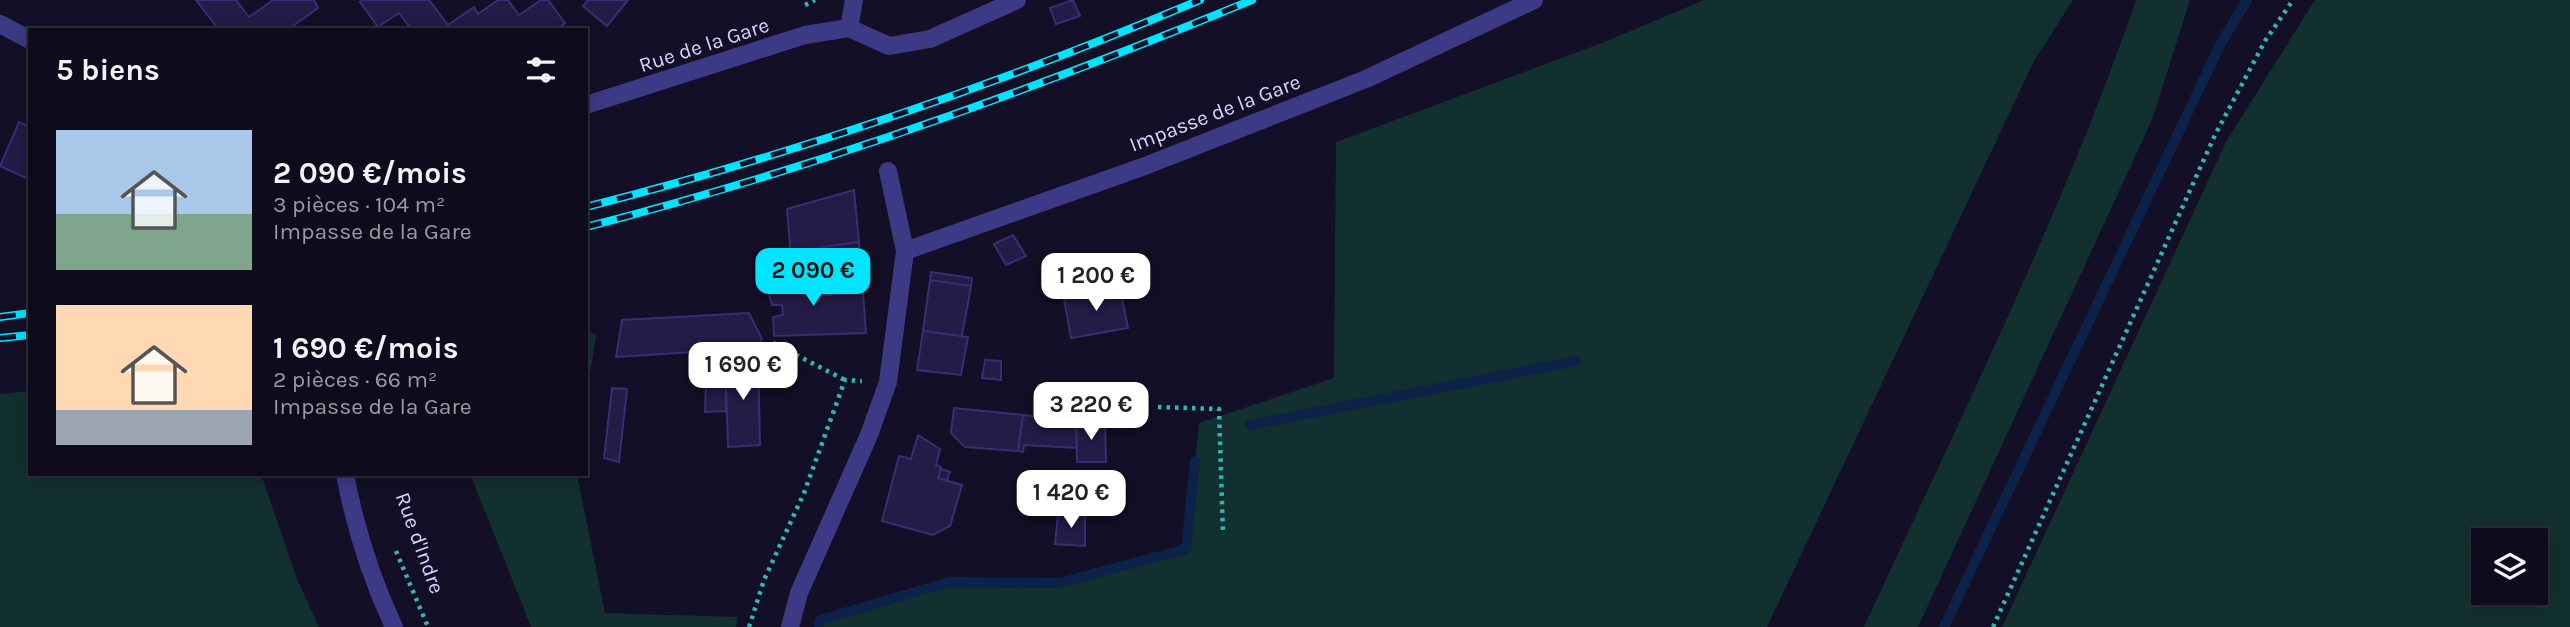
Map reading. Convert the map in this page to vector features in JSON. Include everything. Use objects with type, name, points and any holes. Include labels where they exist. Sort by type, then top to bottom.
[{"type":"street","points":[[854,0],[849,27],[889,46],[930,39],[1017,0]]},
{"type":"street","name":"Impasse de la Gare","points":[[905,251],[1145,166],[1353,84],[1534,0]]},
{"type":"street","points":[[0,24],[28,39]]},
{"type":"street","name":"Rue de la Gare","points":[[588,104],[805,35],[849,27]]},
{"type":"street","points":[[790,627],[799,593],[869,435],[888,382],[905,251],[888,171]]},
{"type":"street","points":[[345,476],[353,516],[375,586],[394,627]]},
{"type":"path","points":[[1993,627],[2215,135],[2265,41],[2292,0]]},
{"type":"path","points":[[773,344],[845,380],[888,382]]},
{"type":"path","points":[[749,627],[764,580],[804,493],[845,380]]},
{"type":"path","points":[[1158,407],[1219,409],[1223,535]]},
{"type":"path","name":"Rue d'Indre","points":[[395,550],[428,627]]},
{"type":"green space","points":[[1704,0],[2073,0],[2034,61],[1767,627],[818,627],[820,620],[949,582],[1059,583],[1186,549],[1199,423],[1334,378],[1336,142],[1602,43]]},
{"type":"green space","points":[[2136,0],[2190,0],[2152,120],[1918,627],[1864,627],[2008,316],[2076,160]]},
{"type":"green space","points":[[2315,0],[2570,0],[2570,627],[2002,627],[2226,142]]},
{"type":"green space","points":[[588,331],[596,335],[588,389]]},
{"type":"green space","points":[[28,391],[28,476],[262,476],[297,579],[319,627],[0,627],[0,394]]},
{"type":"green space","points":[[471,476],[577,476],[605,613],[738,617],[736,627],[531,627]]},
{"type":"building","points":[[196,0],[236,0],[249,17],[273,0],[314,0],[318,8],[293,26],[294,28],[217,28]]},
{"type":"building","points":[[429,0],[448,25],[474,7],[478,14],[498,0],[508,0],[519,15],[541,0],[548,0],[565,23],[559,28],[410,28],[399,13],[378,27],[360,2]]},
{"type":"building","points":[[588,0],[628,0],[607,26],[583,6]]},
{"type":"building","points":[[1073,0],[1080,16],[1056,24],[1050,8]]},
{"type":"building","points":[[19,122],[28,126],[28,179],[0,166]]},
{"type":"building","points":[[854,190],[859,242],[802,250],[803,268],[792,269],[787,209]]},
{"type":"building","points":[[1013,235],[1026,256],[1006,265],[994,244]]},
{"type":"building","points":[[859,242],[863,292],[828,295],[824,266],[816,266],[814,274],[805,276],[802,250]]},
{"type":"building","points":[[816,266],[824,266],[828,295],[810,296],[805,276],[814,274]]},
{"type":"building","points":[[803,268],[810,296],[863,292],[866,333],[774,336],[773,317],[783,315],[782,305],[772,305],[764,277]]},
{"type":"building","points":[[931,272],[972,278],[971,286],[930,280]]},
{"type":"building","points":[[930,280],[971,286],[962,336],[923,331]]},
{"type":"building","points":[[1120,288],[1128,328],[1071,338],[1064,299]]},
{"type":"building","points":[[749,313],[762,339],[756,348],[616,357],[622,320]]},
{"type":"building","points":[[923,331],[968,337],[961,375],[917,370]]},
{"type":"building","points":[[758,357],[760,445],[728,447],[725,360]]},
{"type":"building","points":[[985,360],[1001,361],[1001,380],[982,378]]},
{"type":"building","points":[[726,382],[726,411],[705,412],[706,383]]},
{"type":"building","points":[[612,388],[627,389],[619,462],[604,458]]},
{"type":"building","points":[[954,408],[1023,415],[1018,451],[965,447],[951,433]]},
{"type":"building","points":[[1023,415],[1076,421],[1077,448],[1024,445],[1023,452],[1018,451]]},
{"type":"building","points":[[1076,421],[1105,422],[1106,462],[1077,462]]},
{"type":"building","points":[[918,435],[940,449],[936,465],[941,467],[938,478],[962,485],[950,526],[933,535],[882,521],[899,456],[911,459]]},
{"type":"building","points":[[941,469],[950,472],[947,481],[938,478]]},
{"type":"building","points":[[1058,514],[1085,515],[1085,546],[1055,544]]},
{"type":"waterway","points":[[1944,627],[2220,45],[2247,0]]},
{"type":"waterway","points":[[1250,425],[1576,361]]},
{"type":"waterway","points":[[819,627],[820,620],[949,582],[1059,583],[1186,549],[1195,461]]},
{"type":"railway","points":[[588,206],[742,164],[897,115],[1050,60],[1200,0]]},
{"type":"railway","points":[[588,226],[755,180],[923,125],[1089,65],[1252,0]]},
{"type":"railway","points":[[0,317],[28,313]]},
{"type":"railway","points":[[0,338],[28,335]]}]
